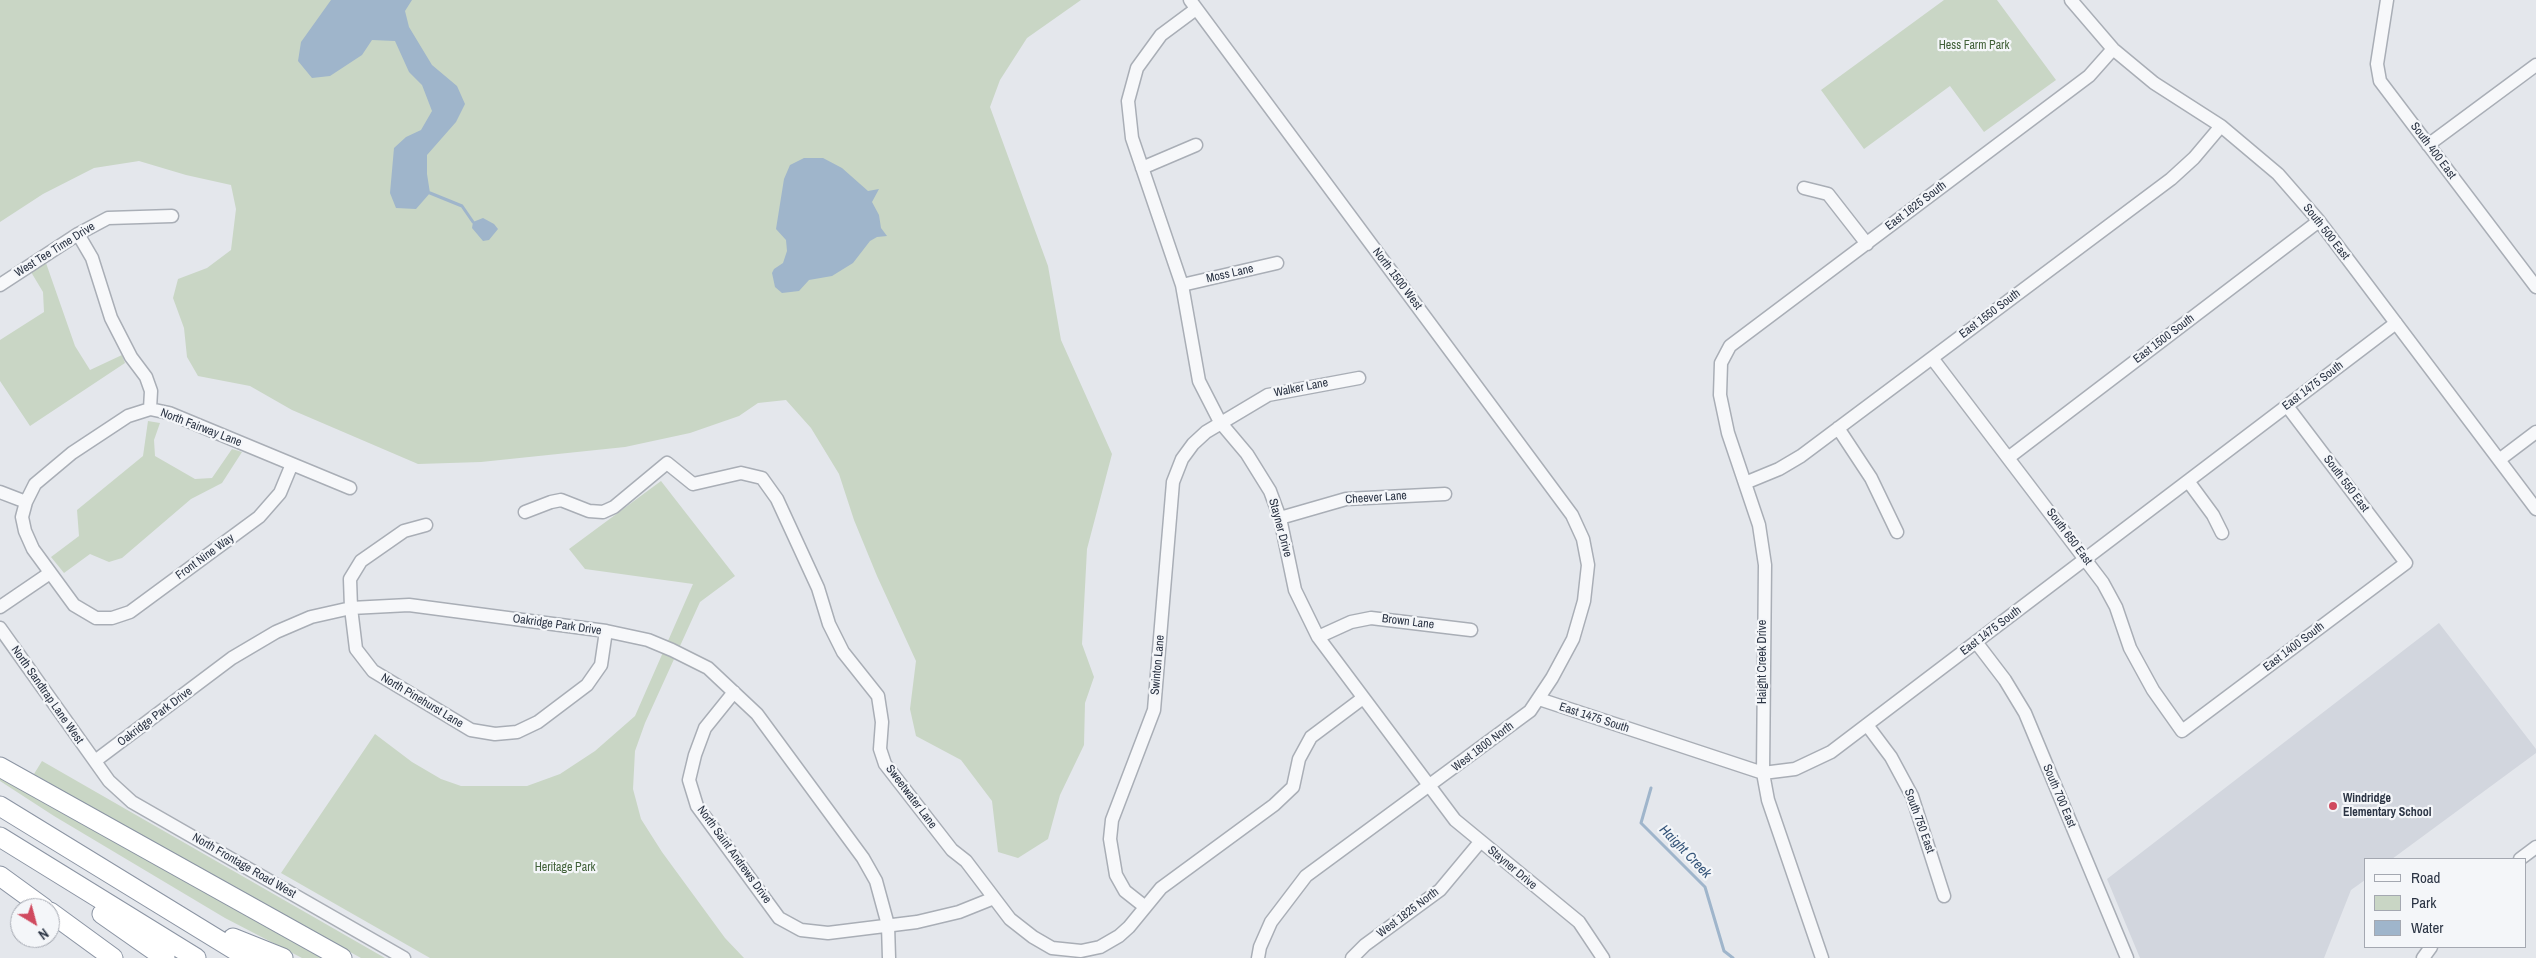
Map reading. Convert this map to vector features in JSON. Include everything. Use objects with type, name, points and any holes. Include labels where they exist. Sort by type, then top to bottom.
[{"type":"highway","points":[[0,767],[342,958]]},
{"type":"highway","points":[[0,806],[248,958]]},
{"type":"highway","points":[[0,837],[196,958]]},
{"type":"highway","points":[[40,862],[96,910],[165,958]]},
{"type":"highway","points":[[0,876],[30,898]]},
{"type":"highway","points":[[184,918],[283,958]]},
{"type":"highway","points":[[60,919],[113,958]]},
{"type":"street","name":"South 500 East","points":[[2071,0],[2113,49],[2154,83],[2221,126],[2278,174],[2319,221],[2536,509]]},
{"type":"street","name":"South 400 East","points":[[2387,0],[2377,64],[2380,81],[2536,287]]},
{"type":"street","name":"Stayner Drive","points":[[1193,4],[1161,36],[1137,68],[1128,101],[1132,138],[1182,285],[1199,381],[1220,422],[1236,439],[1258,470],[1280,518],[1295,590],[1318,637],[1455,820],[1579,922],[1599,956]]},
{"type":"street","name":"North 1500 West","points":[[1193,4],[1572,515],[1583,539],[1588,565]]},
{"type":"street","name":"East 1625 South","points":[[1721,363],[1730,346],[2089,76],[2113,49]]},
{"type":"street","points":[[2428,145],[2535,68]]},
{"type":"street","name":"East 1550 South","points":[[1745,483],[1779,469],[1932,358],[2171,178],[2194,158],[2221,126]]},
{"type":"street","points":[[1142,168],[1196,145]]},
{"type":"street","points":[[1804,188],[1828,194],[1866,244]]},
{"type":"street","name":"West Tee Time Drive","points":[[0,285],[78,234],[108,218],[172,216]]},
{"type":"street","name":"East 1500 South","points":[[2008,458],[2319,221]]},
{"type":"street","name":"North Fairway Lane","points":[[78,234],[92,258],[111,318],[131,357],[146,377],[151,391],[150,409],[169,413],[292,464]]},
{"type":"street","name":"Moss Lane","points":[[1182,285],[1277,263]]},
{"type":"street","name":"East 1475 South","points":[[1539,699],[1763,773],[1795,769],[1831,752],[2396,323]]},
{"type":"street","name":"South 650 East","points":[[1932,358],[2086,559],[2116,607],[2130,648],[2149,682],[2182,730]]},
{"type":"street","name":"Haight Creek Drive","points":[[1721,363],[1720,395],[1728,433],[1759,525],[1765,565],[1763,773],[1768,800],[1822,958]]},
{"type":"street","name":"Walker Lane","points":[[1220,422],[1268,395],[1359,378]]},
{"type":"street","name":"South 550 East","points":[[2287,406],[2406,563]]},
{"type":"street","points":[[0,492],[26,502],[35,484],[72,454],[128,416],[150,409]]},
{"type":"street","name":"Swinton Lane","points":[[1144,906],[1124,891],[1116,875],[1110,839],[1112,820],[1154,710],[1173,482],[1182,459],[1193,444],[1220,422]]},
{"type":"street","points":[[1838,428],[1871,478],[1897,532]]},
{"type":"street","points":[[2499,460],[2536,432]]},
{"type":"street","name":"Sweetwater Lane","points":[[525,512],[544,504],[561,500],[589,511],[603,512],[614,507],[667,463],[693,484],[741,473],[762,478],[777,499],[818,588],[829,624],[843,652],[878,696],[882,722],[880,749],[885,764],[952,850],[966,862],[1010,919],[1033,937],[1052,948],[1081,951],[1100,947],[1129,927],[1144,906],[1161,888],[1274,806],[1293,787],[1299,759],[1311,737],[1363,698]]},
{"type":"street","points":[[292,464],[350,488]]},
{"type":"street","name":"Front Nine Way","points":[[26,502],[22,517],[25,531],[33,549],[50,573],[74,605],[96,618],[112,618],[130,612],[259,517],[280,493],[292,464]]},
{"type":"street","points":[[2188,481],[2222,533]]},
{"type":"street","name":"Cheever Lane","points":[[1280,518],[1346,499],[1445,494]]},
{"type":"street","name":"North Pinehurst Lane","points":[[426,525],[404,531],[360,561],[350,579],[356,649],[373,671],[471,730],[495,734],[517,732],[538,722],[587,685],[601,665],[606,631]]},
{"type":"street","name":"East 1400 South","points":[[2182,730],[2406,563]]},
{"type":"street","name":"West 1800 North","points":[[1258,958],[1270,922],[1306,876],[1431,786],[1530,711],[1539,699],[1573,639],[1584,601],[1588,565]]},
{"type":"street","points":[[0,607],[50,573]]},
{"type":"street","name":"Oakridge Park Drive","points":[[95,761],[232,658],[276,632],[302,621],[351,608],[409,605],[606,631],[648,640],[708,668],[757,714],[863,858],[876,881],[888,925],[889,958]]},
{"type":"street","name":"Brown Lane","points":[[1318,637],[1343,625],[1371,618],[1471,630]]},
{"type":"street","name":"North Sandtrap Lane West","points":[[0,628],[95,761]]},
{"type":"street","name":"South 700 East","points":[[1976,642],[2005,680],[2025,713],[2127,958]]},
{"type":"street","name":"North Saint Andrews Drive","points":[[734,692],[705,728],[689,780],[698,806],[779,918],[801,930],[828,933],[907,924],[944,916],[994,898]]},
{"type":"street","name":"South 750 East","points":[[1867,725],[1891,757],[1912,796],[1944,896]]},
{"type":"street","name":"North Frontage Road West","points":[[95,761],[108,781],[132,802],[404,958]]},
{"type":"street","name":"West 1825 North","points":[[1352,958],[1365,945],[1440,890],[1480,842]]},
{"type":"street","points":[[2521,858],[2536,847]]},
{"type":"shaded area","name":"Windridge Elementary School","points":[[2439,623],[2536,749],[2536,753],[2393,858],[2364,858],[2364,881],[2351,890],[2324,958],[2140,958],[2107,879]]},
{"type":"green space","points":[[0,0],[1081,0],[1027,38],[1000,80],[990,107],[1048,266],[1061,340],[1112,454],[1087,549],[1082,644],[1094,677],[1085,703],[1084,745],[1060,795],[1048,839],[1018,858],[998,852],[992,801],[961,760],[916,736],[910,709],[916,661],[877,576],[854,520],[839,474],[811,428],[786,400],[758,403],[739,416],[690,433],[625,447],[481,462],[418,464],[292,410],[250,386],[198,376],[187,357],[184,328],[173,298],[178,279],[207,268],[231,250],[236,209],[231,185],[186,175],[139,161],[94,168],[43,194],[0,222]]},
{"type":"green space","name":"Hess Farm Park","points":[[1944,0],[1997,0],[2056,80],[1984,132],[1950,86],[1864,149],[1821,90]]},
{"type":"green space","points":[[46,263],[75,346],[90,370],[122,355],[125,363],[30,426],[0,381],[0,340],[44,312],[43,292],[31,272]]},
{"type":"green space","points":[[148,421],[160,423],[154,440],[155,456],[195,479],[212,478],[232,449],[242,452],[222,483],[191,499],[122,558],[109,562],[90,554],[64,573],[51,557],[79,536],[77,510],[143,456]]},
{"type":"green space","name":"Heritage Park","points":[[661,481],[735,576],[700,602],[645,723],[635,751],[633,789],[641,819],[662,852],[725,938],[744,958],[430,958],[281,873],[375,734],[412,762],[441,779],[461,786],[527,786],[560,774],[595,751],[635,716],[693,584],[585,569],[569,549]]},
{"type":"green space","points":[[42,761],[385,958],[361,958],[139,836],[34,774]]},
{"type":"green space","points":[[0,777],[329,958],[302,958],[225,918],[54,816],[0,781]]},
{"type":"water","points":[[331,0],[412,0],[405,11],[409,27],[432,65],[457,86],[465,104],[456,122],[427,155],[430,193],[416,209],[396,208],[390,193],[394,148],[406,137],[421,130],[432,111],[422,85],[409,72],[395,41],[372,40],[362,55],[330,76],[312,78],[298,61],[301,42]]},
{"type":"water","points":[[804,158],[823,158],[842,168],[868,191],[879,189],[872,202],[879,215],[881,228],[887,236],[877,237],[870,241],[853,263],[832,276],[809,280],[799,291],[782,293],[775,287],[772,273],[774,269],[783,263],[787,251],[786,240],[776,229],[784,179],[790,165]]},
{"type":"water","points":[[483,218],[494,224],[498,229],[489,240],[483,241],[472,228],[473,222]]},
{"type":"waterway","points":[[430,193],[462,206],[473,222]]},
{"type":"waterway","name":"Haight Creek","points":[[1651,788],[1641,823],[1705,887],[1724,951],[1733,958]]},
{"type":"place","name":"Windridge Elementary School","points":[[2333,806]]}]
